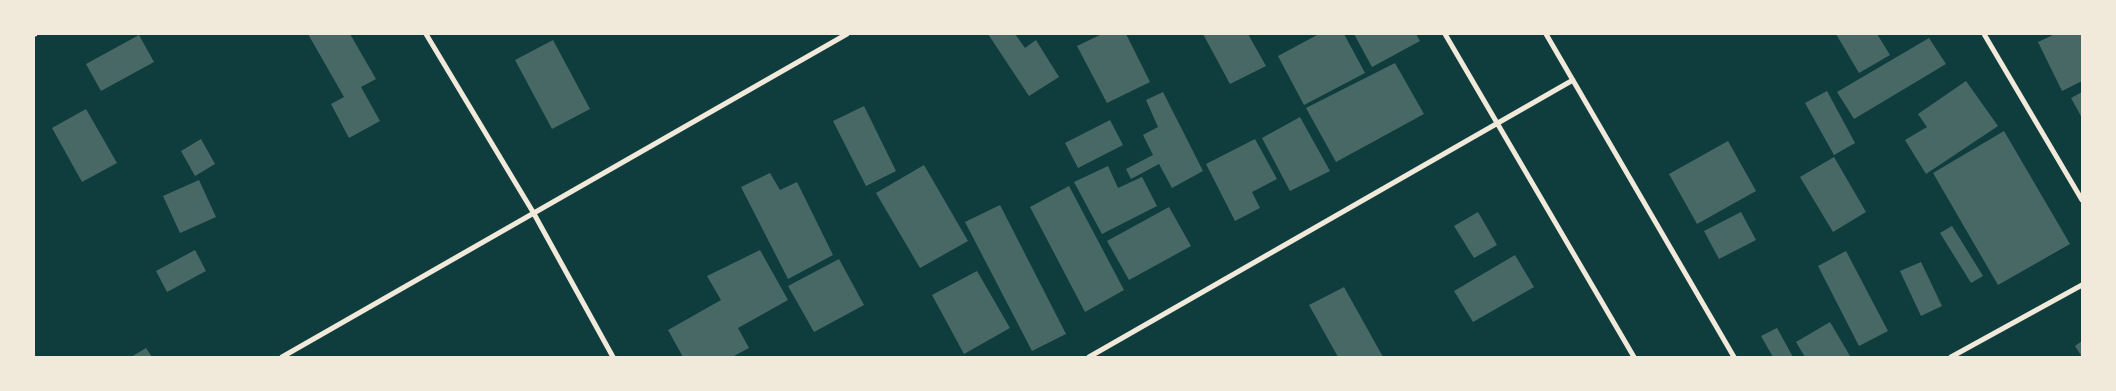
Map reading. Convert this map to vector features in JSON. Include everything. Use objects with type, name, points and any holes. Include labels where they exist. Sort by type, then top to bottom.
[{"type":"street","points":[[426,34],[533,212],[613,357]]},
{"type":"street","points":[[282,357],[847,34]]},
{"type":"street","points":[[1444,34],[1634,357]]},
{"type":"street","points":[[1546,34],[1734,357]]},
{"type":"street","points":[[1984,34],[2082,200]]},
{"type":"street","points":[[1090,357],[1573,80]]},
{"type":"street","points":[[1951,357],[2082,285]]},
{"type":"building","points":[[308,34],[350,34],[376,79],[361,87],[380,121],[349,138],[331,104],[344,97]]},
{"type":"building","points":[[988,34],[1015,34],[1025,48],[1036,40],[1059,77],[1029,96]]},
{"type":"building","points":[[1102,34],[1126,34],[1150,82],[1107,103],[1077,46]]},
{"type":"building","points":[[1203,34],[1248,34],[1266,66],[1230,84]]},
{"type":"building","points":[[1319,34],[1344,34],[1365,73],[1304,105],[1278,56]]},
{"type":"building","points":[[1354,34],[1416,34],[1420,41],[1372,67]]},
{"type":"building","points":[[1836,34],[1877,34],[1890,55],[1859,73]]},
{"type":"building","points":[[2055,34],[2082,34],[2082,81],[2062,91],[2038,42]]},
{"type":"building","points":[[139,35],[154,62],[101,91],[86,64]]},
{"type":"building","points":[[1929,38],[1946,64],[1854,119],[1837,92]]},
{"type":"building","points":[[553,40],[590,109],[552,129],[515,60]]},
{"type":"building","points":[[1395,63],[1424,114],[1336,162],[1306,108]]},
{"type":"building","points":[[1966,81],[1998,126],[1926,174],[1905,140],[1927,127],[1918,114]]},
{"type":"building","points":[[1827,91],[1855,143],[1834,155],[1805,103]]},
{"type":"building","points":[[1163,92],[1203,171],[1172,188],[1159,164],[1131,179],[1126,169],[1153,155],[1143,135],[1158,127],[1146,100]]},
{"type":"building","points":[[2082,92],[2082,118],[2071,98]]},
{"type":"building","points":[[864,106],[896,171],[866,186],[833,121]]},
{"type":"building","points":[[86,109],[117,163],[82,182],[52,128]]},
{"type":"building","points":[[1300,117],[1330,171],[1290,191],[1262,138]]},
{"type":"building","points":[[1110,120],[1123,145],[1078,168],[1065,143]]},
{"type":"building","points":[[2004,131],[2070,244],[1998,285],[1933,173]]},
{"type":"building","points":[[201,139],[215,164],[195,176],[181,151]]},
{"type":"building","points":[[1255,139],[1277,179],[1252,192],[1260,208],[1235,221],[1206,164]]},
{"type":"building","points":[[1728,141],[1756,191],[1697,224],[1669,174]]},
{"type":"building","points":[[1834,157],[1866,212],[1833,232],[1800,177]]},
{"type":"building","points":[[924,165],[968,241],[920,268],[876,193]]},
{"type":"building","points":[[1108,166],[1118,188],[1142,177],[1157,206],[1102,234],[1074,182]]},
{"type":"building","points":[[770,173],[780,190],[797,182],[833,255],[788,279],[741,187]]},
{"type":"building","points":[[199,180],[216,217],[180,233],[163,196]]},
{"type":"building","points":[[1069,186],[1124,290],[1085,312],[1030,207]]},
{"type":"building","points":[[1000,205],[1066,334],[1032,351],[965,222]]},
{"type":"building","points":[[1169,207],[1191,246],[1129,280],[1107,241]]},
{"type":"building","points":[[1478,212],[1497,245],[1474,258],[1454,226]]},
{"type":"building","points":[[1741,212],[1756,240],[1719,259],[1704,231]]},
{"type":"building","points":[[1952,226],[1983,276],[1971,283],[1940,233]]},
{"type":"building","points":[[195,250],[206,271],[167,292],[156,271]]},
{"type":"building","points":[[760,250],[788,300],[738,328],[749,348],[732,357],[683,357],[668,330],[721,300],[707,276]]},
{"type":"building","points":[[1846,251],[1888,331],[1859,346],[1818,266]]},
{"type":"building","points":[[1515,255],[1534,287],[1473,322],[1454,291]]},
{"type":"building","points":[[839,259],[864,305],[814,332],[788,286]]},
{"type":"building","points":[[1921,262],[1942,306],[1921,316],[1900,271]]},
{"type":"building","points":[[977,271],[1010,328],[964,354],[932,295]]},
{"type":"building","points":[[1344,287],[1383,357],[1338,357],[1309,305]]},
{"type":"building","points":[[1830,322],[1850,356],[1805,357],[1796,342]]},
{"type":"building","points":[[1777,328],[1793,357],[1773,357],[1761,336]]},
{"type":"building","points":[[2082,341],[2082,357],[2075,346]]},
{"type":"building","points":[[146,348],[152,357],[131,357]]}]
